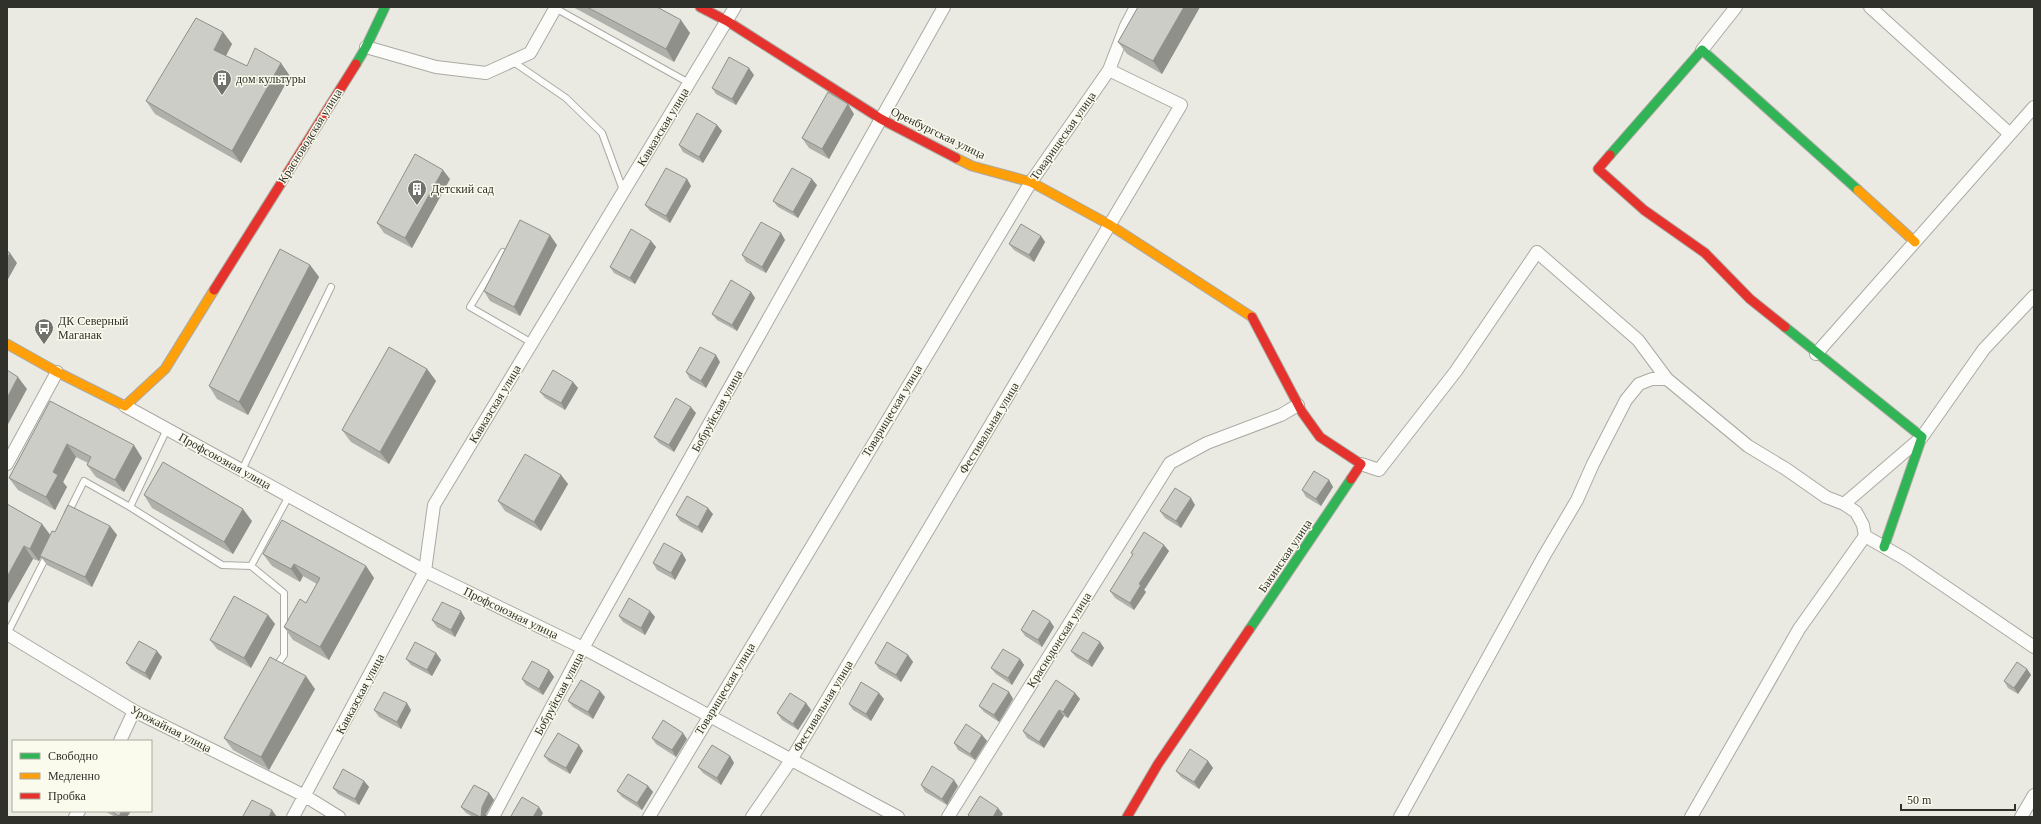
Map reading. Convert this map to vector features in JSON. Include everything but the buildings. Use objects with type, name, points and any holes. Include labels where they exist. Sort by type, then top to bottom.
[{"type":"street","name":"Красноводская улица","points":[[125,406],[164,369],[366,47],[385,7]]},
{"type":"street","name":"Оренбургская улица","points":[[700,7],[727,21],[881,119],[972,166],[1031,182],[1110,225],[1254,318],[1298,406]]},
{"type":"street","name":"Кавказская улица","points":[[294,817],[425,571],[434,505],[735,7]]},
{"type":"street","name":"Бобруйская улица","points":[[493,817],[583,648],[944,7]]},
{"type":"street","name":"Товарищеская улица","points":[[649,817],[708,716],[1031,182],[1109,70],[1126,26],[1136,7]]},
{"type":"street","points":[[1736,7],[1702,50],[1598,169],[1644,210],[1705,253],[1750,299],[1816,354],[1922,437]]},
{"type":"street","points":[[1870,7],[2010,134]]},
{"type":"street","points":[[366,47],[436,67],[486,74],[530,53],[555,8]]},
{"type":"street","points":[[1702,50],[1915,242]]},
{"type":"street","name":"Фестивальная улица","points":[[752,817],[791,760],[1181,105],[1109,70]]},
{"type":"street","points":[[1816,354],[2034,107]]},
{"type":"street","points":[[1298,406],[1320,438],[1361,464],[1379,470],[1456,371],[1537,252],[1638,340],[1667,379],[1748,446],[1786,469],[1826,497],[1844,504],[1856,512],[1863,524],[1865,536],[1799,628],[1691,817]]},
{"type":"street","points":[[1844,504],[1922,437],[1984,349],[2034,296]]},
{"type":"street","points":[[7,344],[57,372],[125,406]]},
{"type":"street","points":[[7,464],[57,372]]},
{"type":"street","points":[[1400,817],[1544,556],[1577,500],[1593,464],[1626,400],[1639,384],[1652,379],[1667,379]]},
{"type":"street","name":"Профсоюзная улица","points":[[125,406],[425,571],[583,648],[898,817]]},
{"type":"street","name":"Краснодонская улица","points":[[948,817],[1170,463],[1206,443],[1281,415],[1298,406]]},
{"type":"street","points":[[1884,547],[1922,437]]},
{"type":"street","name":"Бакинская улица","points":[[1128,817],[1158,764],[1361,464]]},
{"type":"street","points":[[1865,536],[1905,559],[2034,647]]},
{"type":"street","name":"Урожайная улица","points":[[7,634],[134,711],[305,796],[339,817]]},
{"type":"street","points":[[120,740],[134,711]]},
{"type":"street","points":[[2021,817],[2034,795]]},
{"type":"lane","points":[[555,8],[689,83]]},
{"type":"lane","points":[[512,61],[566,98],[602,132],[624,191]]},
{"type":"lane","points":[[504,252],[470,307],[532,342]]},
{"type":"lane","points":[[242,470],[331,287]]},
{"type":"lane","points":[[130,507],[167,429]]},
{"type":"lane","points":[[64,521],[84,481],[130,507],[222,565],[251,566],[284,593],[284,655],[272,672]]},
{"type":"lane","points":[[251,566],[289,496]]},
{"type":"lane","points":[[7,634],[50,548]]},
{"type":"traffic: fast","points":[[356,64],[366,47],[385,7]]},
{"type":"traffic: fast","points":[[1610,155],[1702,50],[1858,190]]},
{"type":"traffic: fast","points":[[1785,327],[1922,437],[1884,547]]},
{"type":"traffic: fast","points":[[1249,630],[1351,479]]},
{"type":"traffic: slow","points":[[956,158],[972,166],[1031,182],[1110,225],[1252,317]]},
{"type":"traffic: slow","points":[[1858,190],[1915,242]]},
{"type":"traffic: slow","points":[[7,344],[57,372],[125,406],[165,369],[214,290]]},
{"type":"traffic: jam","points":[[700,7],[727,21],[881,119],[956,158]]},
{"type":"traffic: jam","points":[[214,290],[356,64]]},
{"type":"traffic: jam","points":[[1610,155],[1598,169],[1644,210],[1705,253],[1750,299],[1785,327]]},
{"type":"traffic: jam","points":[[1252,317],[1302,412],[1320,437],[1361,464],[1351,479]]},
{"type":"traffic: jam","points":[[1127,817],[1158,764],[1249,630]]},
{"type":"place","name":"дом культуры","points":[[222,96]]},
{"type":"place","name":"Детский сад","points":[[417,206]]},
{"type":"place","name":"ДК Северный Маганак","points":[[44,345]]}]
